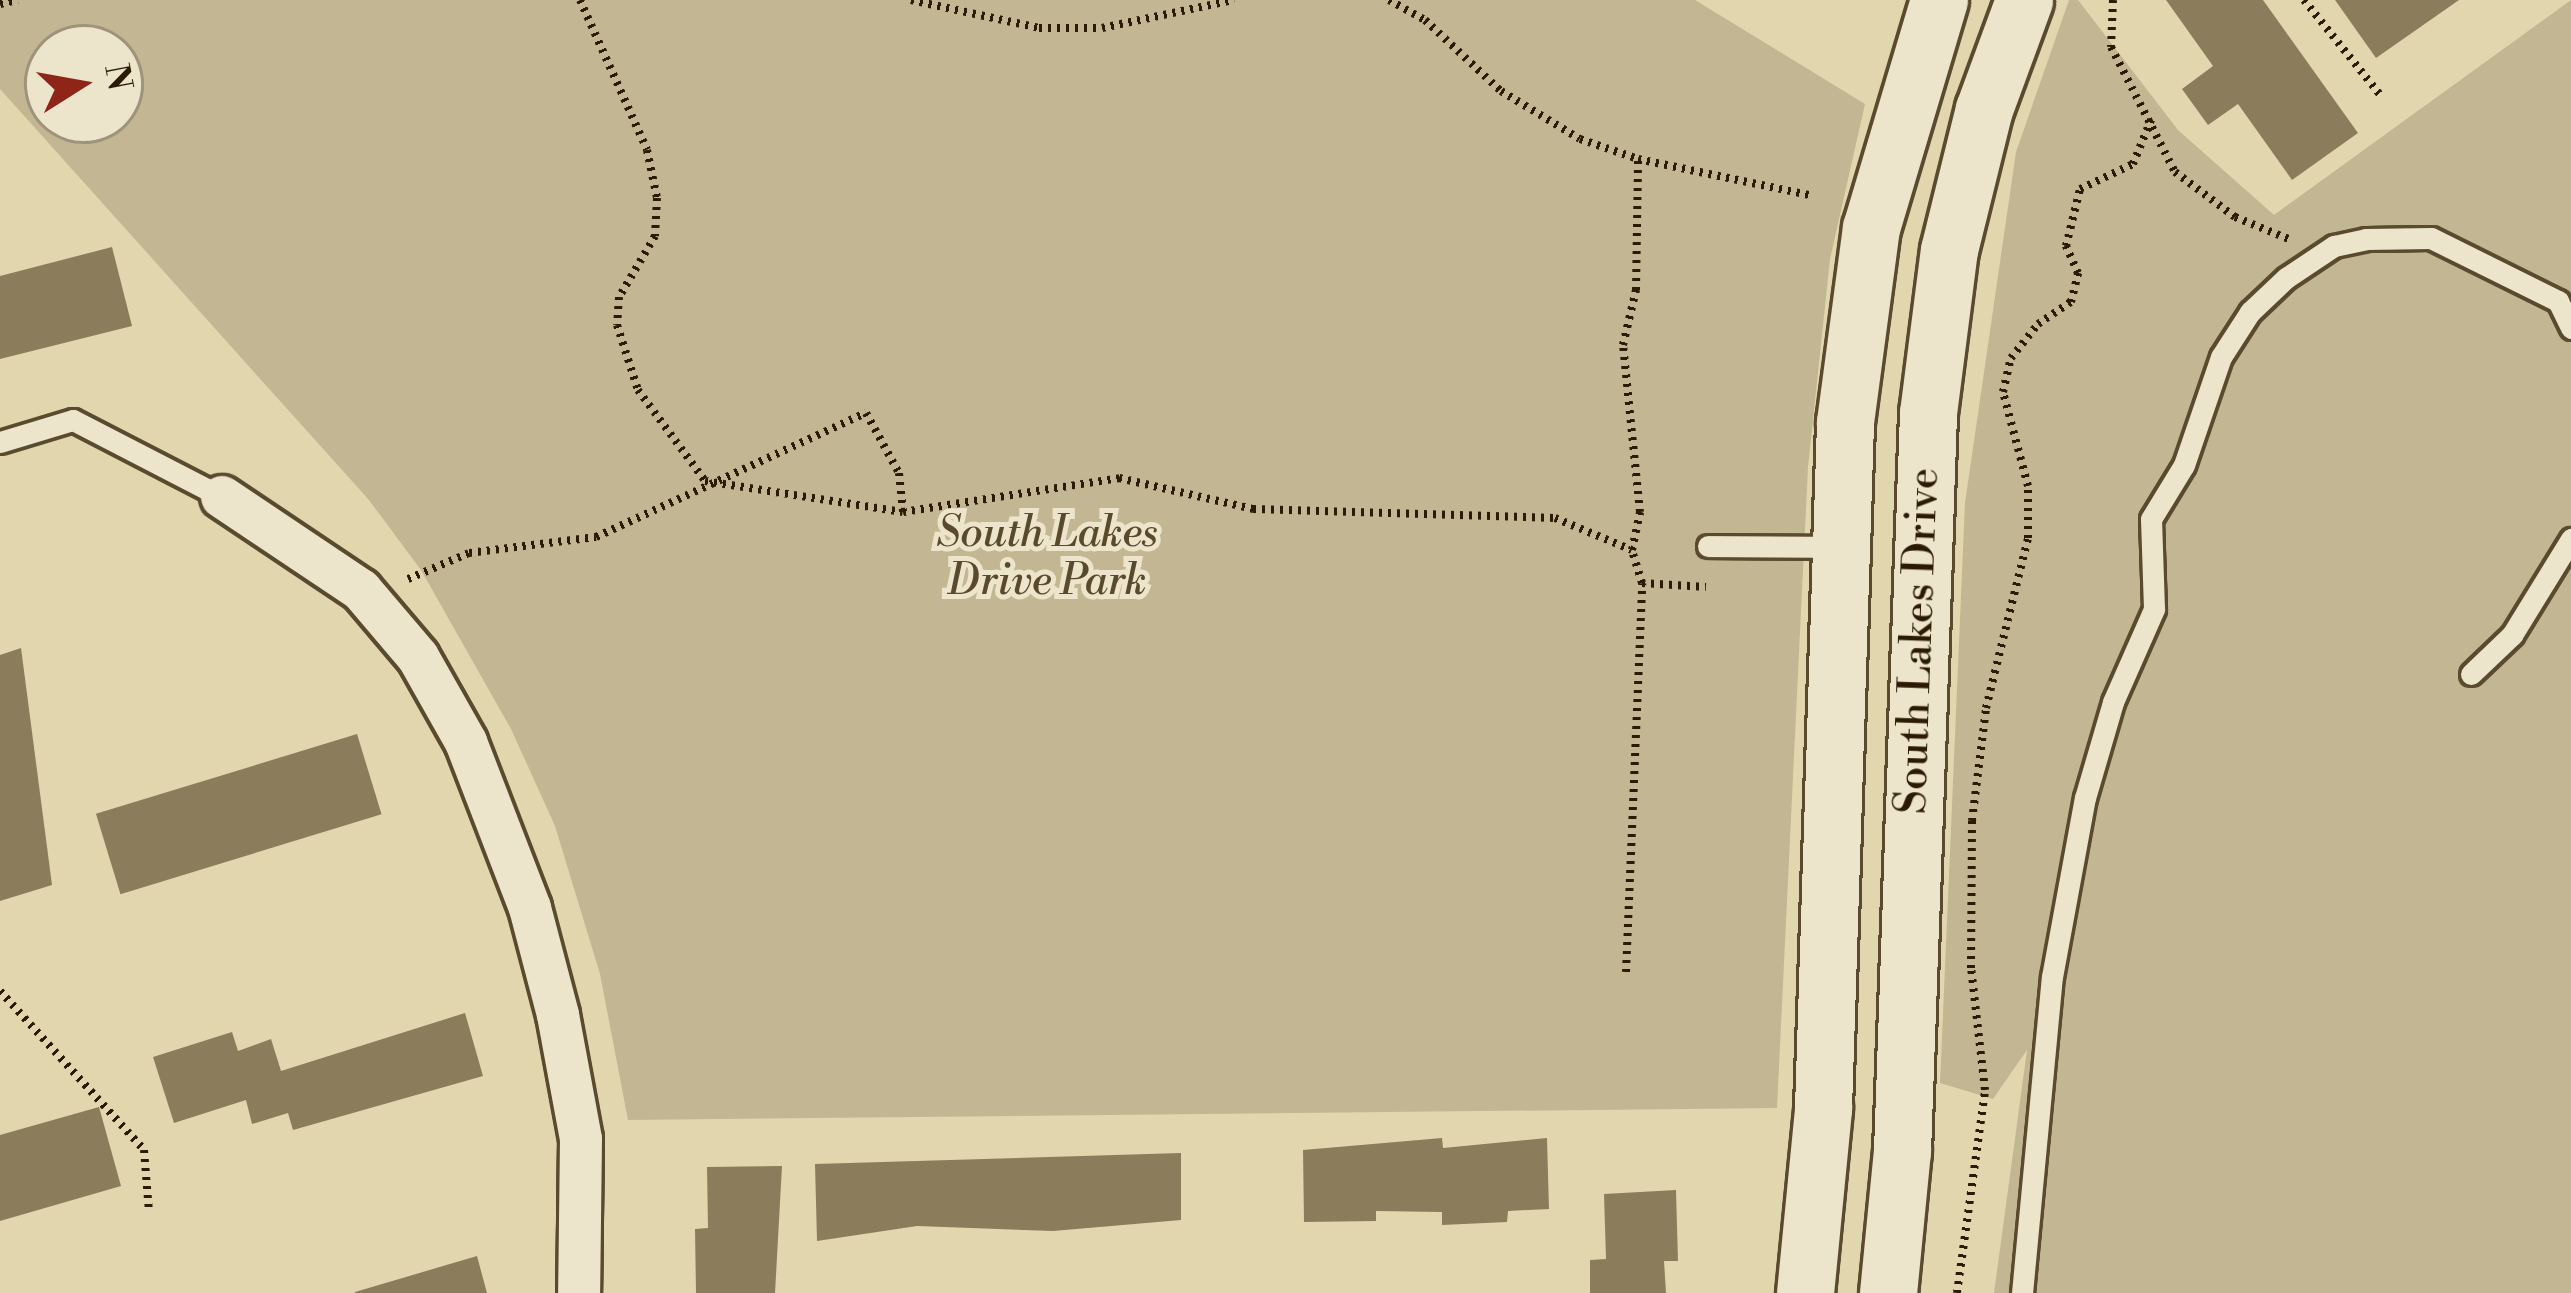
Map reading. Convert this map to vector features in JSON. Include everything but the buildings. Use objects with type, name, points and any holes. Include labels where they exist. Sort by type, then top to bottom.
[{"type":"main road","name":"South Lakes Drive","points":[[1805,1293],[1823,1108],[1845,422],[1871,228],[1939,0]]},
{"type":"main road","name":"South Lakes Drive","points":[[1888,1293],[1902,1151],[1930,393],[1962,196],[2024,0]]},
{"type":"street","points":[[222,497],[362,590],[418,657],[466,742],[530,908],[558,1015],[581,1139],[579,1293]]},
{"type":"lane","points":[[2022,1293],[2052,977],[2085,798],[2114,702],[2154,609],[2151,519],[2184,465],[2221,357],[2250,312],[2334,246],[2431,238],[2564,296],[2571,328]]},
{"type":"lane","points":[[0,442],[73,420],[222,497]]},
{"type":"lane","points":[[2471,674],[2512,635],[2571,539]]},
{"type":"lane","points":[[1708,546],[1840,547]]},
{"type":"path","points":[[0,4],[18,0]]},
{"type":"path","points":[[580,0],[646,150],[656,198],[656,236],[620,297],[617,325],[638,390],[705,481],[903,512],[1119,478],[1253,509],[1555,518],[1632,550]]},
{"type":"path","points":[[911,0],[1040,28],[1102,28],[1234,0]]},
{"type":"path","points":[[1389,0],[1425,20],[1501,91],[1580,139],[1638,159],[1813,196]]},
{"type":"path","points":[[2113,0],[2111,47],[2188,188],[2270,237],[2334,246]]},
{"type":"path","points":[[2304,0],[2382,97]]},
{"type":"path","points":[[1957,1293],[1985,1090],[1971,968],[1972,821],[1986,708],[2029,538],[2028,486],[2003,392],[2012,358],[2038,324],[2071,302],[2078,272],[2066,246],[2080,189],[2132,164],[2151,120]]},
{"type":"path","points":[[1626,972],[1642,584],[1632,550],[1640,512],[1623,345],[1636,290],[1638,159]]},
{"type":"path","points":[[408,579],[469,553],[596,537],[705,481],[866,413],[899,473],[903,512]]},
{"type":"path","points":[[1642,584],[1706,586]]},
{"type":"path","points":[[0,991],[144,1150],[149,1212]]},
{"type":"green space","name":"South Lakes Drive Park","points":[[0,0],[1695,0],[1865,104],[1830,259],[1808,467],[1777,1108],[628,1120],[600,974],[555,826],[511,729],[421,570],[369,500],[49,144],[144,144],[144,24],[24,24],[24,116],[0,89]]},
{"type":"green space","points":[[2069,0],[2078,0],[2178,130],[2274,215],[2571,0],[2571,1293],[1994,1293],[2027,1050],[1993,1099],[1940,1083],[1965,503],[2016,152]]}]
